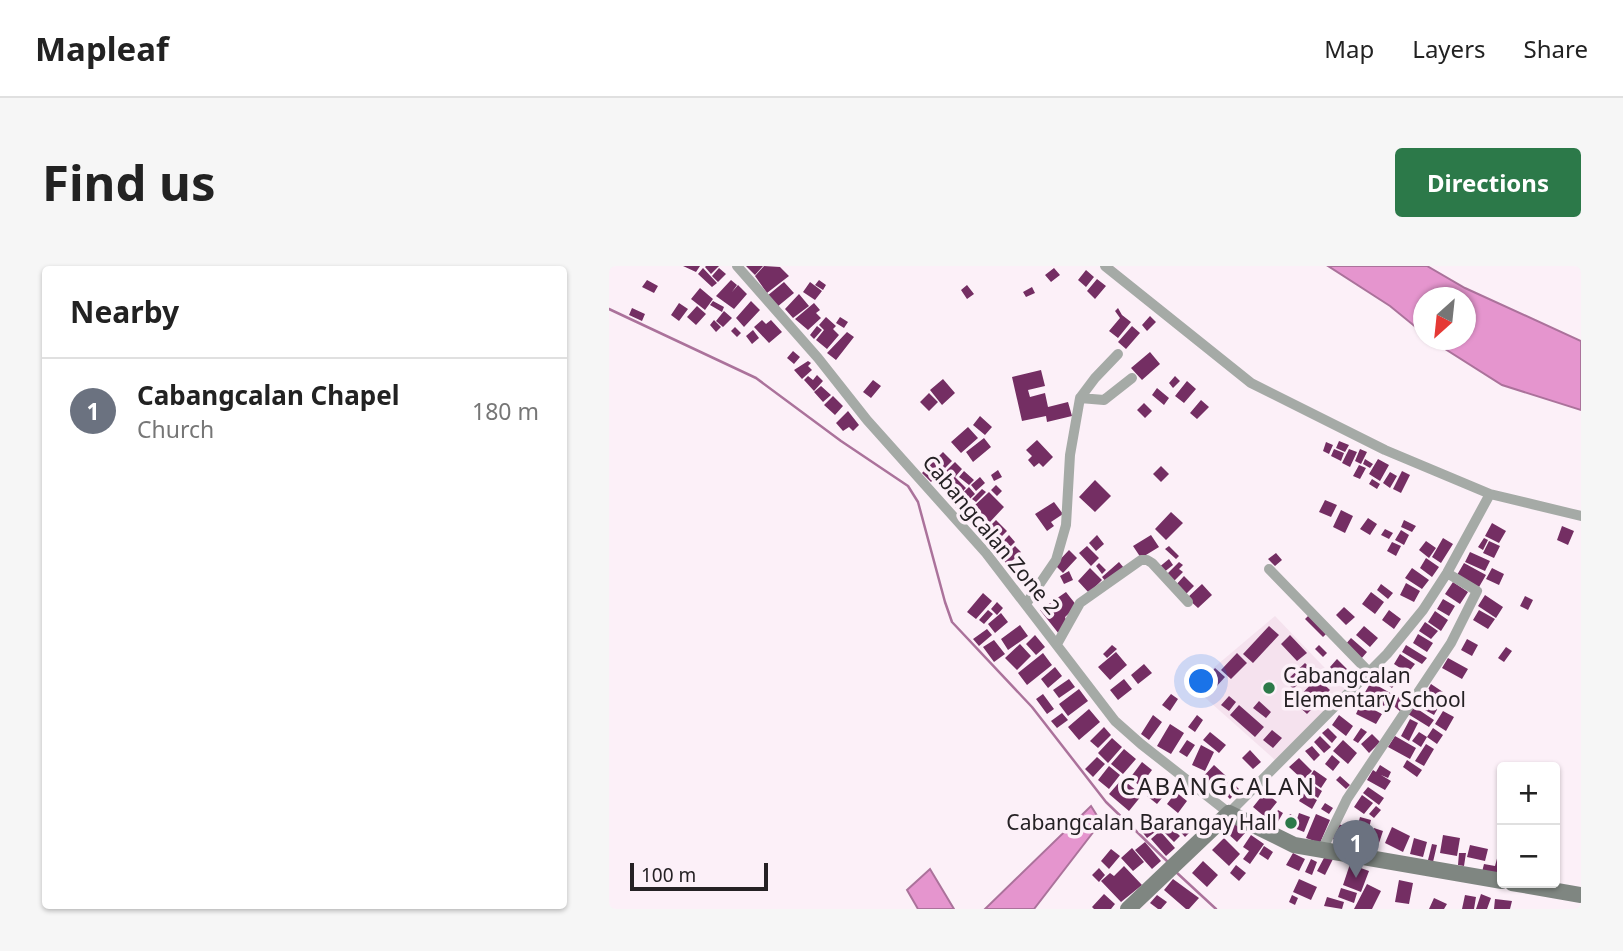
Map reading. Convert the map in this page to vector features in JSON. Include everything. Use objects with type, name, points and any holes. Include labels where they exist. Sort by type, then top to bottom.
[{"type":"street","name":"Cabangcalan Zone 2","points":[[737,266],[818,358],[867,420],[986,553],[1115,721],[1229,813]]},
{"type":"street","points":[[1105,266],[1251,383],[1385,450],[1490,494],[1581,516]]},
{"type":"street","points":[[1026,604],[1056,560],[1066,525],[1070,455],[1080,398],[1118,354]]},
{"type":"street","points":[[1080,398],[1104,400],[1132,378]]},
{"type":"street","points":[[1128,909],[1229,813],[1387,654],[1423,610],[1447,573],[1490,494]]},
{"type":"street","points":[[1057,644],[1080,603],[1141,560],[1147,559],[1152,563],[1188,602]]},
{"type":"street","points":[[1269,569],[1369,672]]},
{"type":"street","points":[[1322,850],[1347,799],[1451,643],[1477,591],[1447,573]]},
{"type":"street","points":[[1229,813],[1294,845],[1497,880]]},
{"type":"street","points":[[1543,888],[1581,894]]},
{"type":"shaded area","points":[[1328,266],[1427,266],[1463,287],[1413,287],[1413,325],[1390,306]]},
{"type":"shaded area","points":[[1476,293],[1581,341],[1581,410],[1502,385],[1447,350],[1476,350]]},
{"type":"shaded area","name":"Cabangcalan Elementary School","points":[[1275,616],[1346,690],[1275,760],[1192,686]]},
{"type":"shaded area","points":[[1091,806],[1101,822],[1034,909],[985,909]]},
{"type":"shaded area","points":[[930,869],[954,909],[918,909],[907,890]]},
{"type":"building","points":[[683,266],[700,266],[696,272]]},
{"type":"building","points":[[706,266],[719,266],[711,274]]},
{"type":"building","points":[[746,266],[763,266],[755,275]]},
{"type":"building","points":[[764,266],[780,267],[789,276],[767,293],[755,276]]},
{"type":"building","points":[[703,268],[717,283],[712,287],[698,274]]},
{"type":"building","points":[[719,268],[726,274],[718,282],[712,276]]},
{"type":"building","points":[[1054,268],[1060,275],[1051,282],[1045,275]]},
{"type":"building","points":[[1086,270],[1094,277],[1086,287],[1078,280]]},
{"type":"building","points":[[1097,279],[1106,286],[1095,299],[1087,291]]},
{"type":"building","points":[[647,280],[658,286],[654,293],[642,287]]},
{"type":"building","points":[[731,280],[737,285],[732,292],[738,285],[747,294],[734,309],[716,296]]},
{"type":"building","points":[[819,280],[826,285],[823,290],[815,285]]},
{"type":"building","points":[[784,282],[794,293],[777,307],[767,296]]},
{"type":"building","points":[[810,282],[822,291],[815,300],[803,292]]},
{"type":"building","points":[[967,285],[974,294],[967,299],[961,290]]},
{"type":"building","points":[[1032,287],[1035,293],[1026,297],[1023,292]]},
{"type":"building","points":[[700,288],[713,299],[705,310],[691,299]]},
{"type":"building","points":[[799,294],[809,306],[793,318],[785,309]]},
{"type":"building","points":[[713,301],[724,307],[722,312],[710,305]]},
{"type":"building","points":[[751,301],[760,310],[744,327],[736,318]]},
{"type":"building","points":[[679,303],[688,309],[679,321],[671,315]]},
{"type":"building","points":[[814,303],[820,310],[816,313],[821,318],[808,330],[795,319]]},
{"type":"building","points":[[697,306],[706,314],[696,325],[687,317]]},
{"type":"building","points":[[632,308],[645,314],[642,321],[629,315]]},
{"type":"building","points":[[1118,308],[1131,322],[1118,338],[1109,331],[1120,318],[1115,311]]},
{"type":"building","points":[[724,311],[732,318],[723,327],[716,321]]},
{"type":"building","points":[[1150,316],[1156,322],[1147,331],[1142,325]]},
{"type":"building","points":[[826,317],[836,326],[833,329],[839,335],[827,349],[816,340],[824,330],[819,325]]},
{"type":"building","points":[[840,317],[848,322],[844,328],[836,323]]},
{"type":"building","points":[[714,320],[721,327],[716,332],[710,325]]},
{"type":"building","points":[[762,320],[766,324],[771,320],[782,332],[769,343],[754,327]]},
{"type":"building","points":[[817,326],[822,330],[814,339],[810,335]]},
{"type":"building","points":[[1132,326],[1140,333],[1126,349],[1118,342]]},
{"type":"building","points":[[735,327],[741,333],[737,337],[731,331]]},
{"type":"building","points":[[753,330],[759,338],[752,344],[746,336]]},
{"type":"building","points":[[847,332],[854,337],[836,360],[827,353]]},
{"type":"building","points":[[793,351],[800,357],[794,364],[787,358]]},
{"type":"building","points":[[1150,352],[1160,364],[1142,380],[1131,368]]},
{"type":"building","points":[[808,361],[812,370],[802,379],[794,370]]},
{"type":"building","points":[[1041,370],[1045,386],[1028,390],[1030,397],[1045,393],[1048,407],[1068,402],[1072,416],[1047,422],[1046,416],[1022,421],[1012,377]]},
{"type":"building","points":[[817,375],[823,381],[814,391],[804,380],[808,376],[813,380]]},
{"type":"building","points":[[1175,376],[1180,381],[1173,388],[1169,383]]},
{"type":"building","points":[[943,379],[955,393],[942,405],[930,390]]},
{"type":"building","points":[[873,380],[881,386],[871,398],[863,392]]},
{"type":"building","points":[[1187,381],[1196,389],[1184,403],[1175,396]]},
{"type":"building","points":[[821,386],[831,395],[823,402],[814,392]]},
{"type":"building","points":[[1157,388],[1169,398],[1164,405],[1152,395]]},
{"type":"building","points":[[929,393],[938,402],[929,411],[920,402]]},
{"type":"building","points":[[833,396],[843,406],[835,415],[824,405]]},
{"type":"building","points":[[1201,400],[1209,407],[1197,419],[1190,413]]},
{"type":"building","points":[[1144,403],[1152,411],[1145,418],[1137,410]]},
{"type":"building","points":[[848,411],[859,425],[853,431],[849,427],[843,431],[836,423]]},
{"type":"building","points":[[980,416],[992,427],[985,435],[973,425]]},
{"type":"building","points":[[968,427],[978,438],[961,453],[951,442]]},
{"type":"building","points":[[984,438],[991,447],[973,462],[966,452]]},
{"type":"building","points":[[1037,440],[1053,457],[1043,467],[1039,463],[1034,467],[1028,460],[1032,456],[1026,450]]},
{"type":"building","points":[[1339,441],[1349,445],[1345,452],[1336,448]]},
{"type":"building","points":[[1326,442],[1333,445],[1329,454],[1323,451]]},
{"type":"building","points":[[1334,449],[1344,453],[1341,461],[1331,456]]},
{"type":"building","points":[[1349,449],[1357,452],[1350,467],[1342,463]]},
{"type":"building","points":[[1360,449],[1367,452],[1361,464],[1355,461]]},
{"type":"building","points":[[943,452],[952,461],[931,482],[922,473]]},
{"type":"building","points":[[1365,459],[1373,464],[1370,468],[1363,464]]},
{"type":"building","points":[[1378,459],[1389,465],[1380,481],[1369,474]]},
{"type":"building","points":[[955,462],[962,469],[955,477],[966,488],[956,498],[936,481]]},
{"type":"building","points":[[1359,465],[1366,468],[1360,479],[1353,476]]},
{"type":"building","points":[[1161,466],[1169,474],[1161,482],[1153,474]]},
{"type":"building","points":[[998,470],[1002,477],[994,481],[991,475]]},
{"type":"building","points":[[964,471],[974,480],[969,485],[959,477]]},
{"type":"building","points":[[1402,471],[1410,475],[1401,493],[1393,489]]},
{"type":"building","points":[[1390,472],[1397,476],[1390,488],[1383,483]]},
{"type":"building","points":[[980,477],[985,483],[976,491],[971,485]]},
{"type":"building","points":[[1372,479],[1380,484],[1377,489],[1369,484]]},
{"type":"building","points":[[1095,480],[1111,496],[1095,512],[1079,497]]},
{"type":"building","points":[[996,485],[1002,491],[997,496],[991,490]]},
{"type":"building","points":[[969,487],[975,494],[958,510],[952,503]]},
{"type":"building","points":[[982,489],[986,492],[976,502],[972,499]]},
{"type":"building","points":[[989,492],[1004,507],[989,523],[973,507]]},
{"type":"building","points":[[1325,500],[1337,505],[1331,517],[1319,512]]},
{"type":"building","points":[[1054,502],[1063,514],[1051,522],[1054,526],[1047,531],[1035,514]]},
{"type":"building","points":[[1341,510],[1353,516],[1345,533],[1333,527]]},
{"type":"building","points":[[1171,512],[1183,523],[1166,540],[1155,529]]},
{"type":"building","points":[[1368,518],[1377,524],[1370,535],[1360,529]]},
{"type":"building","points":[[996,520],[1007,531],[993,545],[982,534]]},
{"type":"building","points":[[1404,520],[1416,526],[1412,532],[1401,527]]},
{"type":"building","points":[[1492,523],[1506,531],[1499,543],[1485,536]]},
{"type":"building","points":[[1562,526],[1574,531],[1568,545],[1557,540]]},
{"type":"building","points":[[1385,529],[1393,533],[1389,539],[1381,535]]},
{"type":"building","points":[[1401,530],[1409,535],[1404,545],[1395,540]]},
{"type":"building","points":[[1009,535],[1015,542],[999,558],[993,552]]},
{"type":"building","points":[[1097,535],[1104,544],[1096,551],[1089,543]]},
{"type":"building","points":[[1151,535],[1159,547],[1141,558],[1133,546]]},
{"type":"building","points":[[1443,538],[1453,544],[1441,563],[1432,557]]},
{"type":"building","points":[[1484,538],[1488,540],[1483,550],[1478,547]]},
{"type":"building","points":[[1426,541],[1436,548],[1429,558],[1419,550]]},
{"type":"building","points":[[1489,541],[1500,546],[1494,558],[1483,553]]},
{"type":"building","points":[[1392,542],[1401,546],[1396,556],[1387,551]]},
{"type":"building","points":[[1015,546],[1021,552],[1008,565],[1002,559]]},
{"type":"building","points":[[1087,546],[1099,558],[1091,566],[1079,553]]},
{"type":"building","points":[[1169,546],[1179,556],[1176,559],[1165,549]]},
{"type":"building","points":[[1069,550],[1077,558],[1063,573],[1055,565]]},
{"type":"building","points":[[1470,552],[1490,561],[1485,571],[1465,562]]},
{"type":"building","points":[[1276,553],[1282,560],[1275,566],[1268,559]]},
{"type":"building","points":[[1426,558],[1439,567],[1432,577],[1420,568]]},
{"type":"building","points":[[1169,559],[1173,565],[1163,573],[1158,568]]},
{"type":"building","points":[[1119,562],[1124,568],[1106,582],[1102,577]]},
{"type":"building","points":[[1179,562],[1183,565],[1179,569],[1183,572],[1172,583],[1165,576]]},
{"type":"building","points":[[1099,563],[1106,570],[1102,574],[1096,566]]},
{"type":"building","points":[[1464,563],[1486,575],[1479,587],[1457,575]]},
{"type":"building","points":[[1090,568],[1102,580],[1089,593],[1078,581]]},
{"type":"building","points":[[1412,568],[1429,580],[1422,589],[1405,578]]},
{"type":"building","points":[[1492,568],[1504,574],[1499,585],[1486,579]]},
{"type":"building","points":[[1069,571],[1073,580],[1064,584],[1060,576]]},
{"type":"building","points":[[1184,576],[1194,586],[1184,596],[1175,586]]},
{"type":"building","points":[[1453,582],[1468,592],[1460,604],[1445,594]]},
{"type":"building","points":[[1406,583],[1420,591],[1414,602],[1400,595]]},
{"type":"building","points":[[1202,584],[1212,595],[1198,608],[1187,598]]},
{"type":"building","points":[[1381,584],[1393,593],[1388,599],[1377,590]]},
{"type":"building","points":[[1066,592],[1077,606],[1065,617],[1067,623],[1059,634],[1040,610]]},
{"type":"building","points":[[1371,592],[1384,602],[1375,614],[1362,604]]},
{"type":"building","points":[[983,593],[992,601],[976,619],[967,612]]},
{"type":"building","points":[[1485,595],[1503,607],[1496,618],[1478,606]]},
{"type":"building","points":[[1525,596],[1533,600],[1528,610],[1520,606]]},
{"type":"building","points":[[1443,599],[1455,606],[1449,616],[1437,609]]},
{"type":"building","points":[[997,602],[1003,608],[997,615],[991,609]]},
{"type":"building","points":[[1344,607],[1355,617],[1346,625],[1336,615]]},
{"type":"building","points":[[988,610],[993,614],[984,624],[979,620]]},
{"type":"building","points":[[1389,610],[1401,619],[1394,629],[1382,620]]},
{"type":"building","points":[[1479,610],[1495,619],[1488,629],[1473,620]]},
{"type":"building","points":[[1435,611],[1448,620],[1441,631],[1428,622]]},
{"type":"building","points":[[1001,613],[1008,622],[995,633],[988,624]]},
{"type":"building","points":[[1310,614],[1328,632],[1323,637],[1305,619]]},
{"type":"building","points":[[1425,622],[1438,631],[1431,639],[1419,631]]},
{"type":"building","points":[[1020,625],[1028,636],[1008,650],[1001,639]]},
{"type":"building","points":[[1269,626],[1279,635],[1253,663],[1243,654]]},
{"type":"building","points":[[1364,626],[1378,638],[1370,647],[1356,635]]},
{"type":"building","points":[[987,629],[992,635],[979,646],[973,639]]},
{"type":"building","points":[[1418,634],[1433,643],[1427,652],[1413,643]]},
{"type":"building","points":[[1035,635],[1045,647],[1036,655],[1026,644]]},
{"type":"building","points":[[1290,635],[1307,653],[1297,661],[1281,644]]},
{"type":"building","points":[[1351,638],[1367,652],[1361,659],[1345,645]]},
{"type":"building","points":[[1467,639],[1478,645],[1472,656],[1461,650]]},
{"type":"building","points":[[994,640],[1005,654],[994,662],[983,647]]},
{"type":"building","points":[[1020,644],[1031,656],[1017,670],[1005,658]]},
{"type":"building","points":[[1112,645],[1117,649],[1107,658],[1103,654]]},
{"type":"building","points":[[1319,645],[1327,653],[1323,657],[1315,649]]},
{"type":"building","points":[[1406,645],[1427,658],[1422,664],[1402,652]]},
{"type":"building","points":[[1506,647],[1512,651],[1504,662],[1498,658]]},
{"type":"building","points":[[1116,652],[1127,665],[1110,680],[1098,667]]},
{"type":"building","points":[[1043,653],[1052,665],[1027,685],[1018,673]]},
{"type":"building","points":[[1237,653],[1247,663],[1231,679],[1221,670]]},
{"type":"building","points":[[1400,654],[1415,664],[1408,673],[1394,664]]},
{"type":"building","points":[[1448,658],[1468,669],[1462,679],[1442,668]]},
{"type":"building","points":[[1337,659],[1351,673],[1343,680],[1330,667]]},
{"type":"building","points":[[1305,663],[1312,670],[1293,689],[1286,681]]},
{"type":"building","points":[[1144,664],[1152,673],[1138,684],[1131,675]]},
{"type":"building","points":[[1055,667],[1062,676],[1048,688],[1041,679]]},
{"type":"building","points":[[1215,668],[1225,677],[1208,696],[1198,687]]},
{"type":"building","points":[[1385,668],[1400,677],[1392,688],[1378,678]]},
{"type":"building","points":[[1323,672],[1332,681],[1327,685],[1319,676]]},
{"type":"building","points":[[1317,678],[1330,690],[1307,714],[1294,702]]},
{"type":"building","points":[[1069,679],[1075,687],[1059,698],[1053,690]]},
{"type":"building","points":[[1124,679],[1132,689],[1118,700],[1110,690]]},
{"type":"building","points":[[1371,682],[1392,694],[1384,706],[1364,694]]},
{"type":"building","points":[[1431,684],[1449,696],[1441,708],[1424,696]]},
{"type":"building","points":[[1079,689],[1088,701],[1068,716],[1059,704]]},
{"type":"building","points":[[1043,694],[1054,709],[1047,714],[1036,699]]},
{"type":"building","points":[[1171,694],[1178,699],[1170,711],[1162,705]]},
{"type":"building","points":[[1396,695],[1408,703],[1401,712],[1390,703]]},
{"type":"building","points":[[1229,696],[1236,702],[1229,711],[1221,705]]},
{"type":"building","points":[[1259,701],[1271,712],[1266,718],[1253,708]]},
{"type":"building","points":[[1428,702],[1438,708],[1434,715],[1423,709]]},
{"type":"building","points":[[1361,703],[1382,714],[1376,724],[1356,714]]},
{"type":"building","points":[[1239,705],[1264,727],[1255,737],[1230,715]]},
{"type":"building","points":[[1413,706],[1434,720],[1429,727],[1408,714]]},
{"type":"building","points":[[1089,709],[1100,722],[1079,740],[1068,727]]},
{"type":"building","points":[[1443,711],[1454,717],[1446,731],[1435,724]]},
{"type":"building","points":[[1062,713],[1068,720],[1057,728],[1051,721]]},
{"type":"building","points":[[1153,715],[1162,722],[1149,740],[1141,734]]},
{"type":"building","points":[[1197,715],[1203,720],[1195,732],[1188,727]]},
{"type":"building","points":[[1339,715],[1353,726],[1346,736],[1332,725]]},
{"type":"building","points":[[1410,719],[1418,723],[1409,741],[1401,736]]},
{"type":"building","points":[[1170,724],[1184,733],[1171,754],[1157,746]]},
{"type":"building","points":[[1104,727],[1111,735],[1098,748],[1090,741]]},
{"type":"building","points":[[1328,728],[1337,737],[1332,743],[1322,733]]},
{"type":"building","points":[[1361,728],[1367,732],[1358,743],[1353,740]]},
{"type":"building","points":[[1433,728],[1443,735],[1437,744],[1427,737]]},
{"type":"building","points":[[1272,730],[1282,738],[1273,748],[1263,740]]},
{"type":"building","points":[[1210,732],[1226,745],[1219,753],[1203,740]]},
{"type":"building","points":[[1419,732],[1427,737],[1421,747],[1412,741]]},
{"type":"building","points":[[1372,734],[1380,742],[1369,753],[1361,744]]},
{"type":"building","points":[[1320,736],[1331,747],[1324,753],[1314,742]]},
{"type":"building","points":[[1395,736],[1416,748],[1410,759],[1388,747]]},
{"type":"building","points":[[1112,738],[1122,747],[1108,763],[1098,753]]},
{"type":"building","points":[[1187,740],[1195,745],[1187,757],[1179,752]]},
{"type":"building","points":[[1343,740],[1357,753],[1348,764],[1333,751]]},
{"type":"building","points":[[1426,744],[1434,749],[1424,766],[1415,761]]},
{"type":"building","points":[[1201,745],[1214,752],[1205,771],[1192,765]]},
{"type":"building","points":[[1312,746],[1320,755],[1314,761],[1305,751]]},
{"type":"building","points":[[1124,749],[1136,759],[1123,774],[1111,764]]},
{"type":"building","points":[[1250,750],[1261,762],[1253,769],[1242,758]]},
{"type":"building","points":[[1332,755],[1340,762],[1333,771],[1325,764]]},
{"type":"building","points":[[1097,757],[1105,764],[1093,777],[1085,769]]},
{"type":"building","points":[[1299,758],[1312,771],[1303,780],[1289,767]]},
{"type":"building","points":[[1407,760],[1422,770],[1417,777],[1403,767]]},
{"type":"building","points":[[1142,762],[1152,770],[1140,786],[1130,778]]},
{"type":"building","points":[[1214,765],[1226,776],[1213,790],[1201,779]]},
{"type":"building","points":[[1380,765],[1391,772],[1388,778],[1381,775],[1391,781],[1385,790],[1367,780]]},
{"type":"building","points":[[1109,766],[1120,775],[1109,789],[1098,780]]},
{"type":"building","points":[[1314,770],[1327,779],[1321,788],[1308,779]]},
{"type":"building","points":[[1340,776],[1350,785],[1346,789],[1336,780]]},
{"type":"building","points":[[1122,779],[1142,795],[1129,811],[1109,794]]},
{"type":"building","points":[[1230,780],[1239,789],[1230,799],[1221,790]]},
{"type":"building","points":[[1307,781],[1322,791],[1318,798],[1303,788]]},
{"type":"building","points":[[1157,784],[1167,792],[1157,804],[1147,796]]},
{"type":"building","points":[[1368,787],[1384,798],[1379,805],[1363,793]]},
{"type":"building","points":[[1176,792],[1187,801],[1178,813],[1167,804]]},
{"type":"building","points":[[1265,792],[1277,802],[1265,817],[1253,807]]},
{"type":"building","points":[[1304,793],[1317,800],[1312,809],[1299,801]]},
{"type":"building","points":[[1362,795],[1373,803],[1364,814],[1354,807]]},
{"type":"building","points":[[1325,803],[1333,808],[1329,814],[1321,809]]},
{"type":"building","points":[[1376,806],[1381,810],[1374,818],[1369,814]]},
{"type":"building","points":[[1278,810],[1283,813],[1276,825],[1271,822]]},
{"type":"building","points":[[1299,813],[1310,817],[1304,832],[1294,828]]},
{"type":"building","points":[[1290,814],[1296,817],[1291,828],[1285,825]]},
{"type":"building","points":[[1316,814],[1330,820],[1320,843],[1306,838]]},
{"type":"building","points":[[1360,817],[1371,820],[1365,845],[1353,842]]},
{"type":"building","points":[[1187,818],[1195,827],[1185,837],[1177,828]]},
{"type":"building","points":[[1153,820],[1159,829],[1147,838],[1140,829]]},
{"type":"building","points":[[1166,822],[1180,836],[1174,842],[1160,828]]},
{"type":"building","points":[[1234,823],[1245,833],[1237,842],[1226,832]]},
{"type":"building","points":[[1338,824],[1348,827],[1343,842],[1333,839]]},
{"type":"building","points":[[1392,827],[1410,836],[1403,852],[1385,843]]},
{"type":"building","points":[[1374,828],[1383,831],[1378,846],[1369,844]]},
{"type":"building","points":[[1160,831],[1175,848],[1166,856],[1151,839]]},
{"type":"building","points":[[1251,835],[1264,844],[1250,864],[1243,859],[1249,851],[1243,847]]},
{"type":"building","points":[[1443,835],[1460,838],[1457,856],[1440,853]]},
{"type":"building","points":[[1224,838],[1240,854],[1229,866],[1212,850]]},
{"type":"building","points":[[1414,838],[1427,842],[1423,857],[1410,854]]},
{"type":"building","points":[[1145,842],[1161,861],[1152,869],[1135,850]]},
{"type":"building","points":[[1432,844],[1437,845],[1433,862],[1428,860]]},
{"type":"building","points":[[1470,845],[1488,849],[1485,861],[1467,857]]},
{"type":"building","points":[[1264,846],[1273,852],[1268,860],[1259,854]]},
{"type":"building","points":[[1132,848],[1144,862],[1133,871],[1121,858]]},
{"type":"building","points":[[1111,849],[1120,856],[1109,869],[1101,861]]},
{"type":"building","points":[[1293,853],[1305,859],[1299,871],[1286,865]]},
{"type":"building","points":[[1459,853],[1466,853],[1464,866],[1458,865]]},
{"type":"building","points":[[1325,856],[1333,859],[1325,875],[1317,871]]},
{"type":"building","points":[[1497,858],[1497,874],[1482,872],[1484,864],[1495,866]]},
{"type":"building","points":[[1311,859],[1317,862],[1312,875],[1305,872]]},
{"type":"building","points":[[1203,861],[1218,875],[1207,887],[1192,873]]},
{"type":"building","points":[[1350,864],[1369,871],[1361,892],[1343,885]]},
{"type":"building","points":[[1236,865],[1246,873],[1239,881],[1230,873]]},
{"type":"building","points":[[1124,866],[1142,885],[1121,902],[1101,881],[1110,873],[1114,876]]},
{"type":"building","points":[[1099,868],[1105,875],[1099,882],[1092,875]]},
{"type":"building","points":[[1173,879],[1199,898],[1189,909],[1164,890]]},
{"type":"building","points":[[1299,879],[1317,887],[1311,900],[1293,892]]},
{"type":"building","points":[[1399,880],[1413,883],[1409,904],[1395,902]]},
{"type":"building","points":[[1367,884],[1381,891],[1372,909],[1354,909]]},
{"type":"building","points":[[1341,888],[1357,893],[1354,903],[1338,897]]},
{"type":"building","points":[[1104,894],[1115,904],[1111,909],[1094,909],[1092,907]]},
{"type":"building","points":[[1481,894],[1491,898],[1487,909],[1476,909]]},
{"type":"building","points":[[1157,895],[1167,902],[1161,909],[1150,903]]},
{"type":"building","points":[[1292,895],[1298,898],[1295,905],[1289,902]]},
{"type":"building","points":[[1465,895],[1476,897],[1474,909],[1462,909]]},
{"type":"building","points":[[1327,897],[1344,902],[1342,909],[1324,906]]},
{"type":"building","points":[[1434,898],[1447,904],[1444,909],[1429,909]]},
{"type":"building","points":[[1495,899],[1512,901],[1510,909],[1494,909]]},
{"type":"waterway","points":[[609,309],[756,378],[841,441],[908,486],[918,502],[952,622],[1032,707],[1106,802],[1168,862]]},
{"type":"waterway","points":[[1176,872],[1216,909]]},
{"type":"place","name":"Cabangcalan Elementary School","points":[[1269,688]]},
{"type":"place","name":"Cabangcalan Barangay Hall","points":[[1291,823]]},
{"type":"place","name":"Cabangcalan Chapel","points":[[1356,878]]},
{"type":"district","name":"CABANGCALAN","points":[[1218,787]]}]
